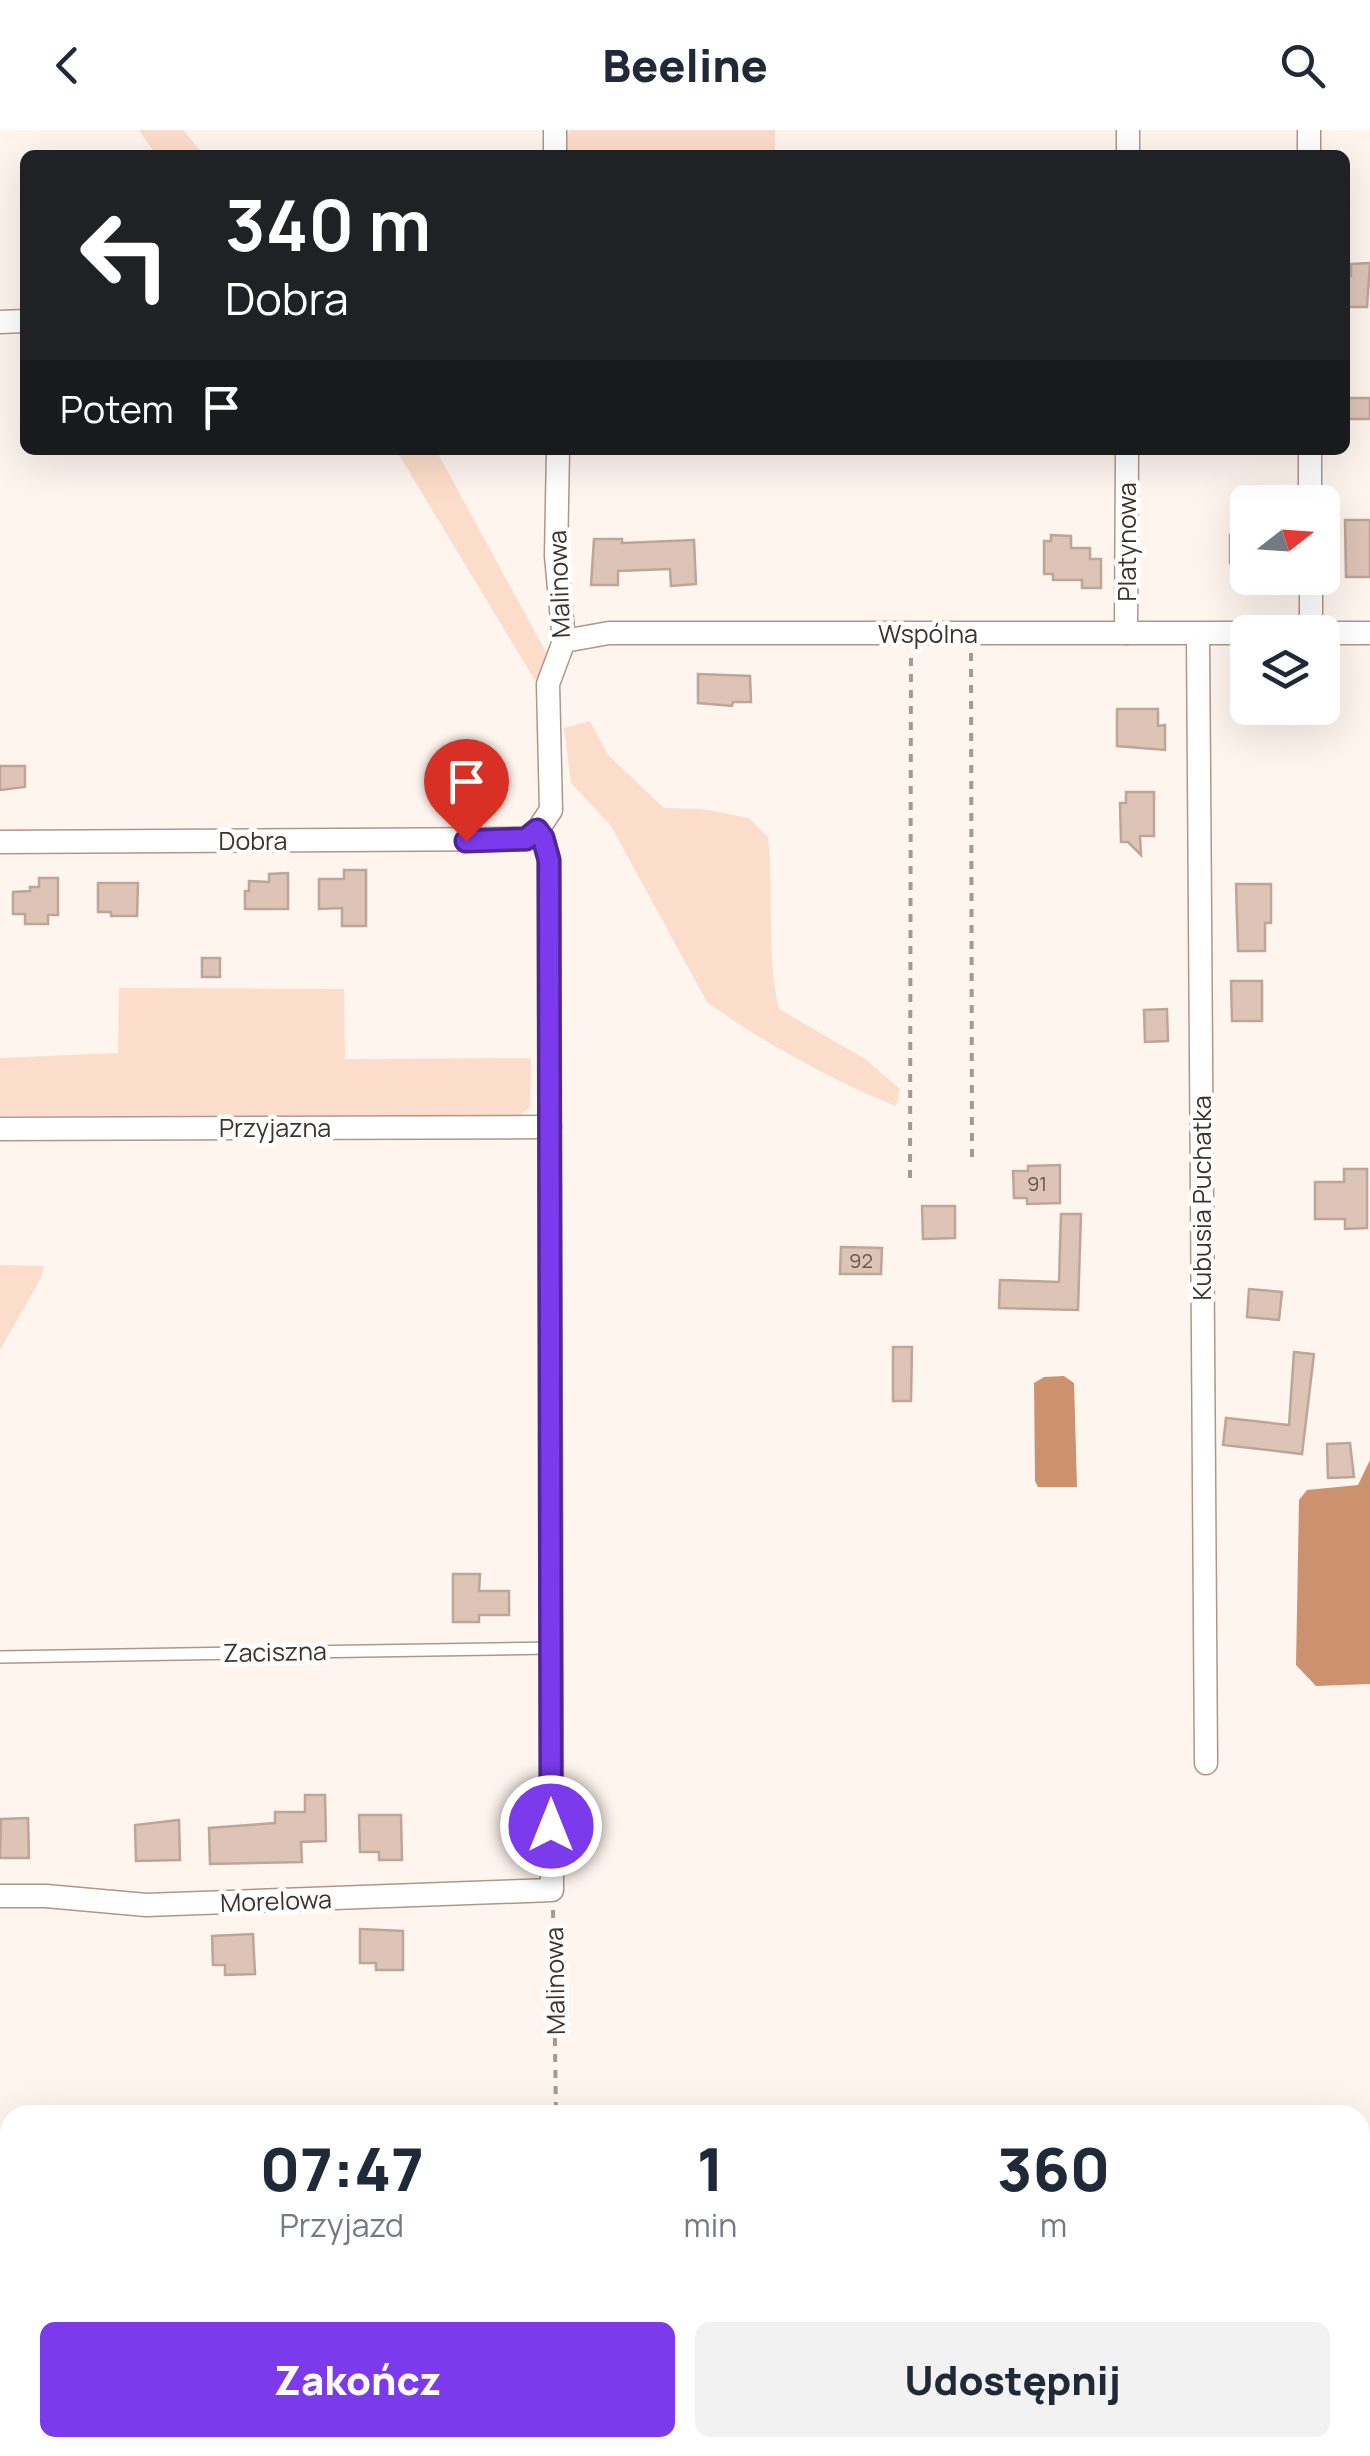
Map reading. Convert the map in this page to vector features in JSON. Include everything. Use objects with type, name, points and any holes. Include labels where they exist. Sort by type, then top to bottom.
[{"type":"street","name":"Malinowa","points":[[552,1890],[549,860],[537,830],[551,810],[548,684],[564,641],[556,556],[558,455]]},
{"type":"street","name":"Platynowa","points":[[1126,634],[1127,455]]},
{"type":"street","points":[[1310,455],[1310,485]]},
{"type":"street","points":[[1340,633],[1370,632]]},
{"type":"street","name":"Wspólna","points":[[564,641],[608,633],[1230,633]]},
{"type":"street","name":"Kubusia Puchatka","points":[[1198,634],[1206,1764]]},
{"type":"street","name":"Dobra","points":[[0,842],[505,841],[526,839],[537,830]]},
{"type":"street","name":"Przyjazna","points":[[0,1129],[550,1127]]},
{"type":"street","name":"Morelowa","points":[[0,1896],[146,1905],[552,1890]]},
{"type":"lane","name":"Zaciszna","points":[[0,1657],[551,1648]]},
{"type":"path","points":[[970,634],[972,1164]]},
{"type":"path","points":[[910,1178],[911,635]]},
{"type":"path","name":"Malinowa","points":[[552,1890],[556,2105]]},
{"type":"shaded area","points":[[139,130],[183,130],[200,150],[153,150]]},
{"type":"shaded area","points":[[570,130],[775,130],[775,150],[566,150],[566,134]]},
{"type":"shaded area","points":[[399,455],[439,455],[546,652],[539,687]]},
{"type":"shaded area","points":[[590,721],[608,755],[664,808],[702,809],[749,818],[768,837],[773,966],[779,1009],[865,1059],[900,1089],[896,1106],[799,1060],[707,1002],[611,826],[571,783],[564,728]]},
{"type":"shaded area","points":[[119,988],[344,989],[345,1059],[531,1058],[530,1107],[520,1115],[0,1116],[0,1058],[118,1053]]},
{"type":"shaded area","points":[[0,1265],[44,1266],[0,1350]]},
{"type":"shaded area","points":[[1064,1376],[1074,1383],[1077,1487],[1038,1487],[1034,1383],[1044,1377]]},
{"type":"shaded area","points":[[1370,1460],[1370,1684],[1316,1686],[1296,1665],[1299,1500],[1307,1490],[1358,1485]]},
{"type":"building","points":[[1370,263],[1367,307],[1350,307],[1351,264]]},
{"type":"building","points":[[1350,398],[1370,398],[1370,419],[1350,419]]},
{"type":"building","points":[[1345,520],[1370,520],[1370,577],[1346,577]]},
{"type":"building","points":[[1051,535],[1071,536],[1071,548],[1090,548],[1090,559],[1101,559],[1101,588],[1082,588],[1082,580],[1053,580],[1053,574],[1044,574],[1044,541],[1051,541]]},
{"type":"building","points":[[594,539],[622,539],[622,543],[694,540],[696,584],[671,586],[670,569],[618,571],[618,585],[591,585]]},
{"type":"building","points":[[698,674],[750,676],[751,702],[733,702],[732,706],[698,703]]},
{"type":"building","points":[[1117,709],[1158,709],[1158,726],[1165,725],[1165,750],[1117,746]]},
{"type":"building","points":[[0,766],[25,766],[25,787],[0,790]]},
{"type":"building","points":[[1126,792],[1154,792],[1154,836],[1140,836],[1141,855],[1128,842],[1121,842],[1120,803],[1126,803]]},
{"type":"building","points":[[344,870],[366,870],[366,926],[342,926],[342,908],[319,909],[319,879],[344,879]]},
{"type":"building","points":[[288,873],[288,909],[245,909],[249,881],[269,882],[269,874]]},
{"type":"building","points":[[39,878],[58,878],[58,915],[48,915],[48,924],[25,924],[25,914],[13,914],[13,892],[39,887]]},
{"type":"building","points":[[98,883],[138,883],[137,916],[98,912]]},
{"type":"building","points":[[1236,884],[1271,884],[1271,923],[1265,923],[1265,951],[1238,951]]},
{"type":"building","points":[[202,958],[220,958],[220,977],[202,977]]},
{"type":"building","points":[[1231,981],[1262,981],[1262,1021],[1232,1021]]},
{"type":"building","points":[[1167,1009],[1168,1041],[1145,1042],[1144,1010]]},
{"type":"building","points":[[1060,1165],[1060,1203],[1027,1204],[1027,1198],[1014,1198],[1013,1171],[1028,1171],[1028,1166]]},
{"type":"building","points":[[1344,1169],[1367,1169],[1367,1228],[1345,1229],[1345,1219],[1315,1219],[1315,1182],[1344,1182]]},
{"type":"building","points":[[922,1206],[955,1206],[955,1238],[923,1239]]},
{"type":"building","points":[[1061,1214],[1081,1214],[1078,1310],[999,1308],[1000,1280],[1059,1282]]},
{"type":"building","points":[[841,1247],[882,1248],[881,1274],[840,1274]]},
{"type":"building","points":[[1249,1289],[1282,1292],[1279,1320],[1247,1317]]},
{"type":"building","points":[[893,1347],[912,1347],[911,1401],[893,1401]]},
{"type":"building","points":[[1294,1352],[1314,1354],[1302,1454],[1223,1445],[1226,1418],[1289,1425]]},
{"type":"building","points":[[1350,1443],[1354,1477],[1328,1478],[1327,1444]]},
{"type":"building","points":[[453,1574],[480,1574],[479,1591],[509,1591],[509,1615],[479,1615],[479,1622],[453,1622]]},
{"type":"building","points":[[305,1795],[325,1795],[326,1841],[301,1842],[302,1862],[210,1864],[209,1828],[275,1823],[275,1812],[305,1812]]},
{"type":"building","points":[[359,1815],[401,1815],[402,1860],[379,1860],[379,1852],[360,1852]]},
{"type":"building","points":[[28,1818],[29,1858],[0,1858],[1,1819]]},
{"type":"building","points":[[179,1820],[180,1860],[136,1861],[135,1825]]},
{"type":"building","points":[[360,1929],[403,1931],[403,1970],[376,1970],[376,1963],[360,1963]]},
{"type":"building","points":[[253,1934],[255,1974],[225,1975],[225,1965],[213,1965],[212,1936]]},
{"type":"route","points":[[466,841],[526,839],[537,830],[549,860],[551,1826]]}]
